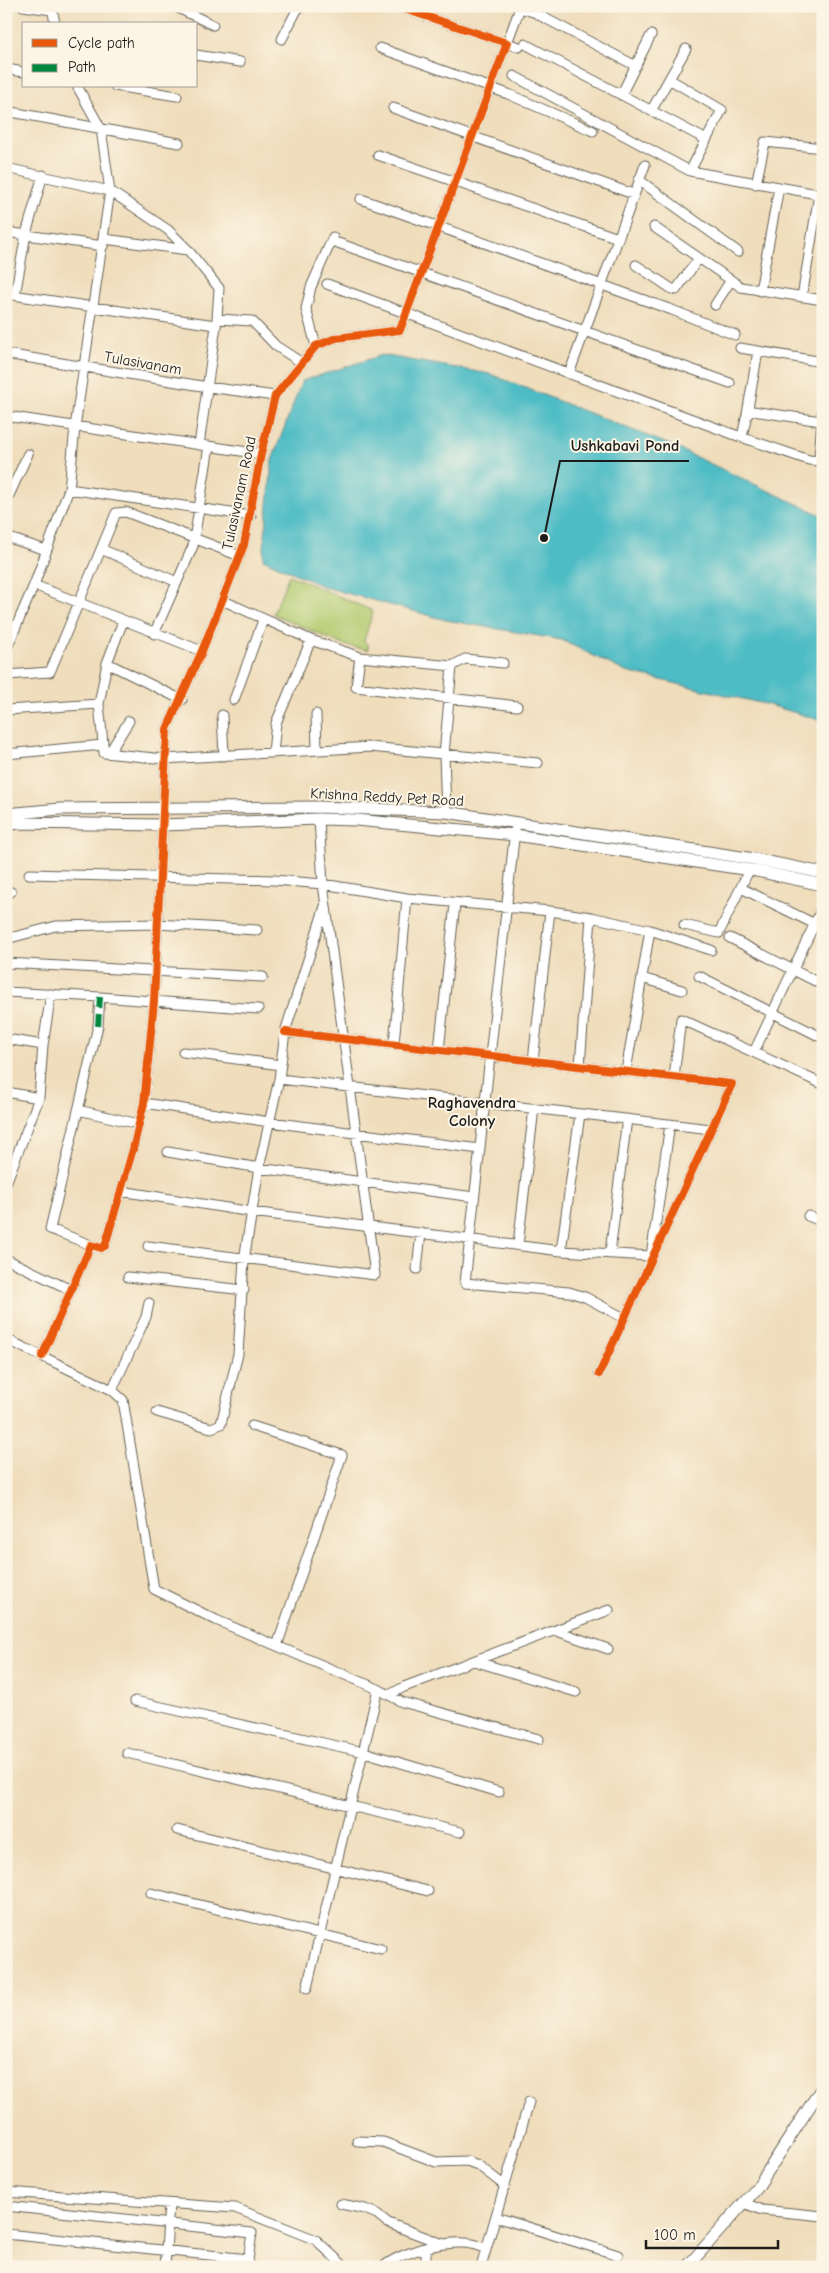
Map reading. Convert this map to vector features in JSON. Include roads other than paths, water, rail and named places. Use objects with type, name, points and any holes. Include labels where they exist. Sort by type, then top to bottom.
[{"type":"main road","name":"Krishna Reddy Pet Road","points":[[6,814],[60,809],[163,810],[361,807],[446,812],[754,859],[823,873]]},
{"type":"main road","name":"Krishna Reddy Pet Road","points":[[6,825],[90,822],[162,825],[320,819],[356,820],[515,835],[749,870],[823,885]]},
{"type":"main road","points":[[687,2267],[757,2188],[823,2086]]},
{"type":"street","points":[[23,6],[52,8],[55,22]]},
{"type":"street","points":[[174,6],[213,25]]},
{"type":"street","points":[[282,39],[299,6]]},
{"type":"street","points":[[395,6],[507,43],[522,46],[705,139]]},
{"type":"street","points":[[408,314],[438,226],[491,88],[518,7],[535,13],[636,66]]},
{"type":"street","points":[[621,95],[652,35]]},
{"type":"street","points":[[380,48],[491,88],[593,130]]},
{"type":"street","points":[[651,111],[686,49]]},
{"type":"street","points":[[198,55],[240,62]]},
{"type":"street","points":[[6,69],[22,72]]},
{"type":"street","points":[[514,76],[690,171],[821,195],[802,297]]},
{"type":"street","points":[[669,79],[722,110],[705,139],[690,171]]},
{"type":"street","points":[[6,650],[34,585],[69,489],[76,426],[110,191],[101,129],[77,88]]},
{"type":"street","points":[[141,88],[154,89],[177,96]]},
{"type":"street","points":[[392,108],[633,194]]},
{"type":"street","points":[[6,110],[179,143]]},
{"type":"street","points":[[756,184],[765,142],[823,148]]},
{"type":"street","points":[[378,155],[618,238]]},
{"type":"street","points":[[569,374],[644,165]]},
{"type":"street","points":[[6,168],[110,191],[148,215],[188,250],[219,288],[208,387],[199,445]]},
{"type":"street","points":[[43,175],[11,295],[94,308],[216,322],[252,321],[276,346],[302,362]]},
{"type":"street","points":[[639,180],[738,252]]},
{"type":"street","points":[[760,291],[779,187]]},
{"type":"street","points":[[361,199],[672,310],[734,335]]},
{"type":"street","points":[[654,227],[741,287],[823,300]]},
{"type":"street","points":[[6,232],[188,250]]},
{"type":"street","points":[[316,346],[306,309],[311,287],[336,240],[422,273],[730,383]]},
{"type":"street","points":[[636,265],[676,290],[699,258]]},
{"type":"street","points":[[715,305],[731,280]]},
{"type":"street","points":[[328,284],[742,438],[810,460],[819,461],[822,404]]},
{"type":"street","name":"Tulasivanam Road","points":[[91,1245],[101,1248],[105,1246],[144,1103],[154,1001],[156,924],[167,729],[182,700],[240,556],[251,516],[261,454],[275,396],[316,346],[336,338],[400,330],[408,314]]},
{"type":"street","points":[[740,348],[823,362]]},
{"type":"street","points":[[742,438],[758,351]]},
{"type":"street","name":"Tulasivanam","points":[[6,354],[275,396]]},
{"type":"street","points":[[747,414],[753,412],[821,422]]},
{"type":"street","points":[[6,416],[261,454]]},
{"type":"street","points":[[154,634],[193,546],[209,446]]},
{"type":"street","points":[[6,502],[28,454]]},
{"type":"street","points":[[69,489],[199,510],[251,516]]},
{"type":"street","points":[[6,675],[50,672],[116,513],[126,512],[240,556]]},
{"type":"street","points":[[6,537],[46,550]]},
{"type":"street","points":[[101,549],[177,582]]},
{"type":"street","points":[[34,585],[202,652]]},
{"type":"street","points":[[222,600],[311,640],[360,657],[452,666],[465,659],[503,663]]},
{"type":"street","points":[[234,700],[263,620]]},
{"type":"street","points":[[123,621],[107,663],[99,704],[104,753],[165,759],[370,747],[538,763]]},
{"type":"street","points":[[274,753],[276,723],[311,640]]},
{"type":"street","points":[[360,657],[356,687],[517,706]]},
{"type":"street","points":[[107,663],[182,700]]},
{"type":"street","points":[[446,812],[444,755],[452,666]]},
{"type":"street","points":[[6,710],[99,704]]},
{"type":"street","points":[[222,714],[224,756]]},
{"type":"street","points":[[316,714],[316,750]]},
{"type":"street","points":[[109,754],[129,721]]},
{"type":"street","points":[[6,754],[103,745]]},
{"type":"street","points":[[148,1246],[244,1260],[375,1275],[370,1226],[323,884],[320,819]]},
{"type":"street","points":[[516,822],[465,1283],[569,1292],[585,1297],[624,1318]]},
{"type":"street","points":[[684,926],[719,933],[749,870]]},
{"type":"street","points":[[29,874],[274,880],[323,884],[455,904],[550,911],[591,917],[650,930],[712,950]]},
{"type":"street","points":[[746,890],[823,928]]},
{"type":"street","points":[[394,1044],[407,898]]},
{"type":"street","points":[[157,1412],[211,1428],[221,1424],[238,1354],[244,1290],[244,1260],[259,1168],[279,1079],[285,1032],[326,904]]},
{"type":"street","points":[[439,1050],[455,904]]},
{"type":"street","points":[[754,1052],[823,906]]},
{"type":"street","points":[[533,1061],[550,911]]},
{"type":"street","points":[[580,1066],[591,917]]},
{"type":"street","points":[[6,939],[56,926],[156,924],[257,930]]},
{"type":"street","points":[[626,1071],[650,930]]},
{"type":"street","points":[[730,938],[823,984]]},
{"type":"street","points":[[6,963],[263,977]]},
{"type":"street","points":[[698,976],[823,1038]]},
{"type":"street","points":[[642,978],[682,990]]},
{"type":"street","points":[[6,992],[258,1009]]},
{"type":"street","points":[[6,1183],[39,1098],[43,1045],[51,994]]},
{"type":"street","points":[[42,1356],[91,1245],[50,1229],[98,1026],[100,997]]},
{"type":"street","points":[[674,1077],[681,1019],[820,1083]]},
{"type":"street","points":[[285,1032],[732,1084],[651,1256],[599,1374]]},
{"type":"street","points":[[6,1040],[43,1045]]},
{"type":"street","points":[[183,1052],[281,1065]]},
{"type":"street","points":[[279,1079],[711,1129]]},
{"type":"street","points":[[6,1092],[39,1098]]},
{"type":"street","points":[[144,1103],[270,1122],[480,1149]]},
{"type":"street","points":[[518,1245],[534,1108]]},
{"type":"street","points":[[78,1110],[139,1124]]},
{"type":"street","points":[[561,1251],[580,1114]]},
{"type":"street","points":[[610,1252],[627,1120]]},
{"type":"street","points":[[651,1256],[670,1124]]},
{"type":"street","points":[[168,1152],[259,1168],[474,1197]]},
{"type":"street","points":[[121,1191],[252,1212],[561,1251],[610,1252],[651,1256]]},
{"type":"street","points":[[808,1216],[823,1222]]},
{"type":"street","points":[[417,1269],[421,1233]]},
{"type":"street","points":[[6,1259],[71,1290]]},
{"type":"street","points":[[128,1277],[244,1290]]},
{"type":"street","points":[[112,1390],[146,1317],[149,1304]]},
{"type":"street","points":[[6,1339],[112,1390],[124,1404],[154,1589],[216,1620],[402,1702],[539,1739]]},
{"type":"street","points":[[252,1426],[342,1455],[277,1646]]},
{"type":"street","points":[[389,1695],[404,1687],[609,1610]]},
{"type":"street","points":[[557,1630],[608,1649]]},
{"type":"street","points":[[474,1662],[576,1692]]},
{"type":"street","points":[[307,1988],[378,1690]]},
{"type":"street","points":[[135,1701],[364,1752],[499,1792]]},
{"type":"street","points":[[127,1753],[460,1832]]},
{"type":"street","points":[[177,1830],[428,1891]]},
{"type":"street","points":[[151,1893],[319,1935],[381,1948]]},
{"type":"street","points":[[481,2267],[529,2102]]},
{"type":"street","points":[[357,2141],[382,2142],[436,2162],[467,2161],[478,2165],[505,2186]]},
{"type":"street","points":[[6,2192],[235,2208],[316,2240],[345,2267]]},
{"type":"street","points":[[744,2203],[762,2210],[823,2216]]},
{"type":"street","points":[[165,2267],[169,2204]]},
{"type":"street","points":[[342,2204],[365,2209],[377,2214],[388,2222],[443,2244]]},
{"type":"street","points":[[6,2206],[252,2233],[247,2263],[6,2234]]},
{"type":"street","points":[[496,2217],[618,2255]]},
{"type":"street","points":[[383,2267],[389,2261],[443,2244],[471,2242],[486,2250]]},
{"type":"street","points":[[426,2248],[426,2267]]},
{"type":"water","points":[[382,355],[490,374],[668,444],[823,516],[823,721],[769,705],[626,672],[562,640],[446,620],[324,587],[263,559],[272,460],[302,381]]},
{"type":"place","name":"Ushkabavi Pond","points":[[544,538]]},
{"type":"district","name":"Raghavendra Colony","points":[[472,1111]]}]
